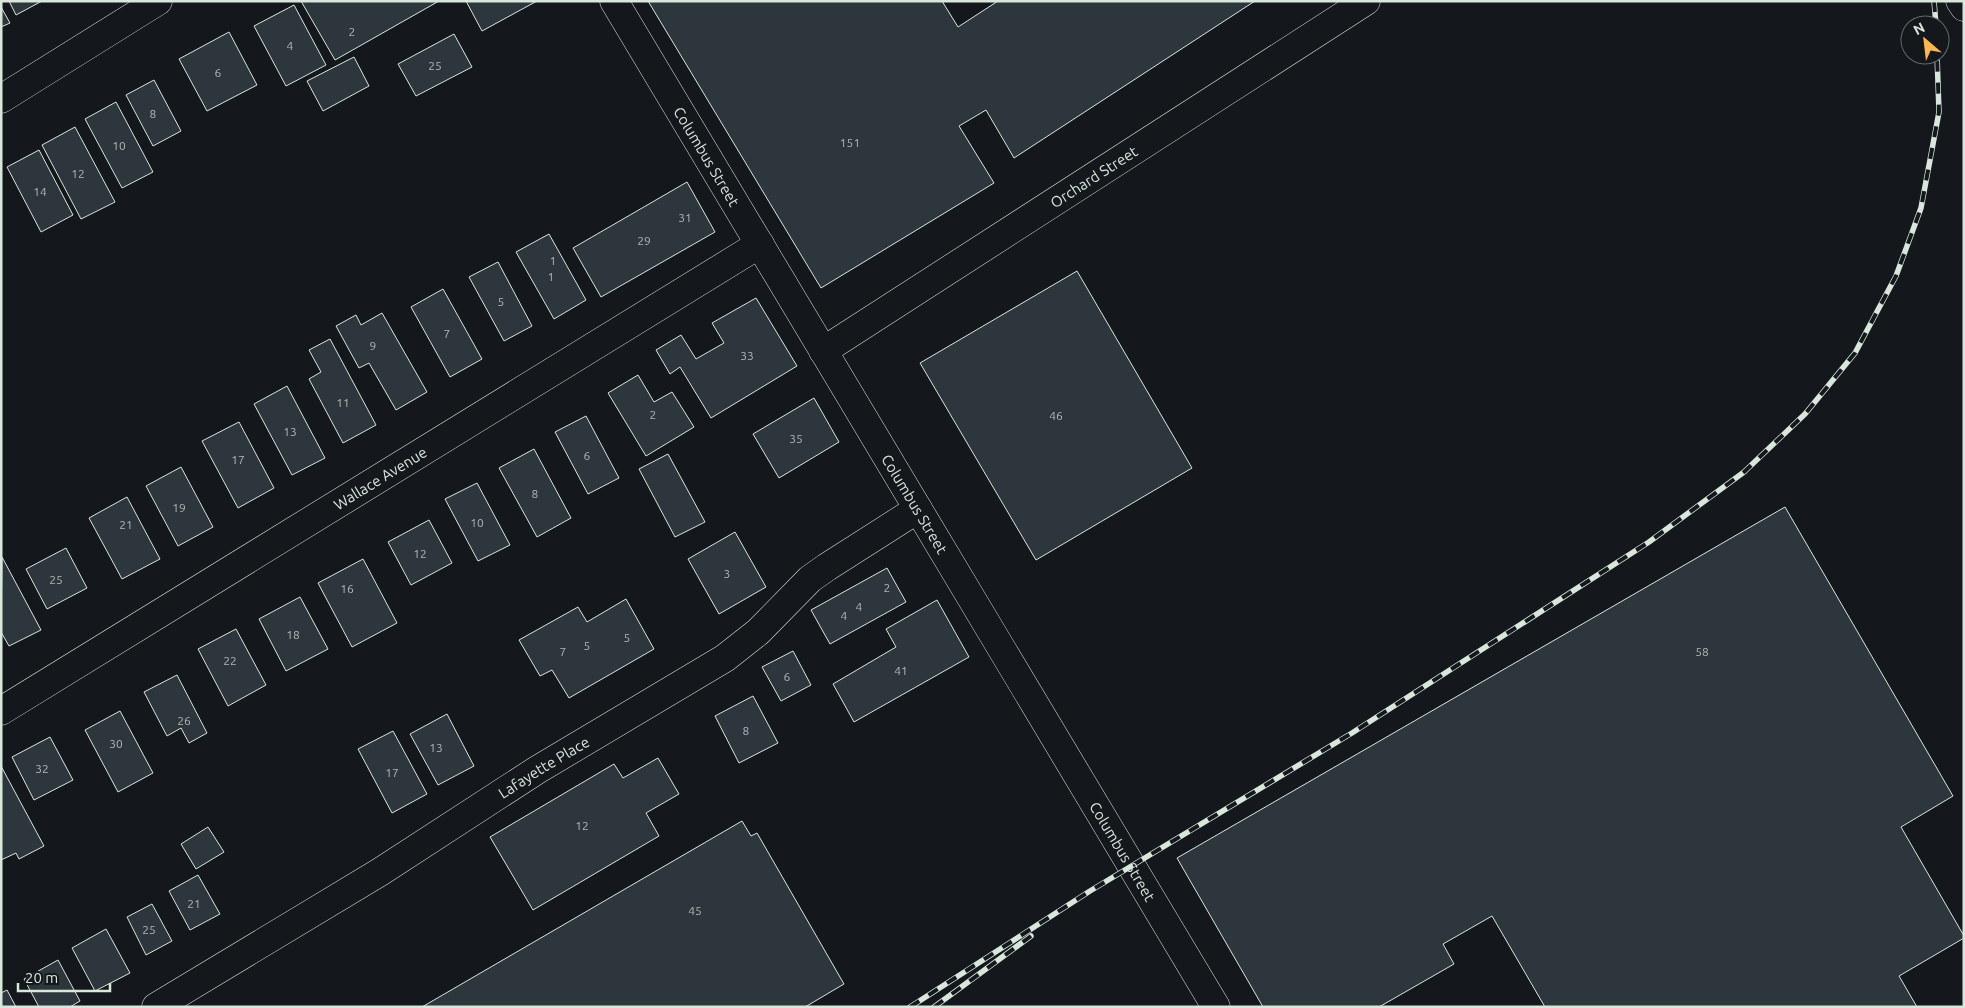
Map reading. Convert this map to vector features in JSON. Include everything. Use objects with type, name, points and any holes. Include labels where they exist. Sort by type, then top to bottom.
[{"type":"street","points":[[1,99],[158,1]]},
{"type":"street","name":"Columbus Street","points":[[614,1],[1216,1007]]},
{"type":"street","name":"Orchard Street","points":[[823,351],[1366,1]]},
{"type":"street","points":[[1960,1],[1964,7]]},
{"type":"street","name":"Wallace Avenue","points":[[1,711],[760,244]]},
{"type":"street","name":"Lafayette Place","points":[[156,1007],[380,872],[537,770],[725,658],[758,632],[810,580],[826,567],[918,509]]},
{"type":"building","points":[[9,1],[42,1],[16,15]]},
{"type":"building","points":[[301,1],[439,1],[335,60]]},
{"type":"building","points":[[466,1],[537,1],[482,31]]},
{"type":"building","points":[[648,1],[942,1],[958,27],[998,1],[1255,1],[1014,158],[986,110],[959,126],[994,183],[821,288]]},
{"type":"building","points":[[294,5],[326,65],[286,86],[254,26]]},
{"type":"building","points":[[1,7],[10,23],[1,27]]},
{"type":"building","points":[[229,32],[257,85],[207,111],[179,59]]},
{"type":"building","points":[[454,34],[472,67],[416,96],[398,64]]},
{"type":"building","points":[[354,57],[369,86],[323,111],[307,81]]},
{"type":"building","points":[[154,80],[181,131],[153,146],[126,95]]},
{"type":"building","points":[[116,102],[153,172],[122,188],[85,119]]},
{"type":"building","points":[[75,127],[115,202],[81,219],[42,145]]},
{"type":"building","points":[[39,150],[73,215],[41,232],[7,167]]},
{"type":"building","points":[[687,182],[715,232],[601,297],[573,248]]},
{"type":"building","points":[[549,234],[586,300],[554,319],[516,252]]},
{"type":"building","points":[[498,262],[532,326],[504,341],[469,277]]},
{"type":"building","points":[[1077,271],[1192,468],[1036,560],[920,363]]},
{"type":"building","points":[[443,289],[482,359],[450,377],[411,307]]},
{"type":"building","points":[[756,298],[797,366],[711,418],[680,367],[670,374],[656,350],[681,335],[696,359],[724,343],[712,323]]},
{"type":"building","points":[[382,313],[427,392],[396,410],[369,363],[359,368],[336,326],[356,315],[361,325]]},
{"type":"building","points":[[330,339],[376,425],[343,443],[309,379],[321,372],[309,350]]},
{"type":"building","points":[[638,375],[654,402],[672,392],[694,427],[646,456],[608,393]]},
{"type":"building","points":[[287,386],[325,458],[292,475],[254,404]]},
{"type":"building","points":[[814,398],[839,442],[779,478],[753,434]]},
{"type":"building","points":[[586,416],[619,478],[588,494],[555,432]]},
{"type":"building","points":[[239,422],[274,488],[238,508],[202,441]]},
{"type":"building","points":[[534,449],[571,518],[537,537],[499,468]]},
{"type":"building","points":[[668,454],[705,522],[675,537],[639,469]]},
{"type":"building","points":[[181,467],[213,527],[178,546],[146,486]]},
{"type":"building","points":[[477,483],[510,545],[478,561],[445,499]]},
{"type":"building","points":[[127,497],[160,559],[122,579],[89,518]]},
{"type":"building","points":[[1785,507],[1953,796],[1901,827],[1964,936],[1964,938],[1899,976],[1917,1007],[1545,1007],[1492,916],[1443,944],[1454,964],[1379,1007],[1263,1007],[1177,858]]},
{"type":"building","points":[[429,520],[452,563],[411,585],[388,542]]},
{"type":"building","points":[[735,532],[766,587],[719,614],[688,559]]},
{"type":"building","points":[[66,548],[87,588],[47,609],[26,569]]},
{"type":"building","points":[[2,557],[41,630],[9,646],[1,632]]},
{"type":"building","points":[[363,559],[397,623],[352,647],[318,583]]},
{"type":"building","points":[[887,568],[906,602],[830,644],[811,610]]},
{"type":"building","points":[[300,597],[328,649],[286,671],[259,619]]},
{"type":"building","points":[[626,599],[654,649],[569,698],[552,670],[540,676],[519,640],[578,607],[587,622]]},
{"type":"building","points":[[937,600],[969,657],[854,722],[833,684],[896,647],[886,629]]},
{"type":"building","points":[[236,629],[266,685],[228,706],[198,649]]},
{"type":"building","points":[[793,651],[811,685],[781,701],[762,667]]},
{"type":"building","points":[[177,675],[207,733],[189,743],[181,728],[167,736],[144,692]]},
{"type":"building","points":[[753,696],[778,743],[739,763],[715,716]]},
{"type":"building","points":[[120,711],[153,773],[118,792],[85,730]]},
{"type":"building","points":[[447,714],[474,766],[438,785],[410,734]]},
{"type":"building","points":[[393,731],[427,794],[392,813],[358,749]]},
{"type":"building","points":[[50,737],[73,780],[34,800],[12,757]]},
{"type":"building","points":[[658,758],[679,794],[646,813],[659,836],[533,910],[490,837],[614,764],[623,778]]},
{"type":"building","points":[[1,766],[44,846],[19,859],[16,853],[1,860]]},
{"type":"building","points":[[742,821],[751,836],[757,833],[844,984],[805,1007],[422,1007]]},
{"type":"building","points":[[208,827],[224,852],[196,869],[181,844]]},
{"type":"building","points":[[198,875],[220,914],[190,930],[169,891]]},
{"type":"building","points":[[152,904],[172,941],[146,955],[127,917]]},
{"type":"building","points":[[106,929],[130,973],[95,991],[72,948]]},
{"type":"building","points":[[58,960],[80,1001],[70,1007],[39,1007],[24,979]]},
{"type":"building","points":[[7,990],[16,1007],[1,1007],[1,993]]},
{"type":"railway","points":[[1934,1],[1935,15]]},
{"type":"railway","points":[[910,1007],[1090,891],[1352,733],[1649,542],[1744,472],[1805,414],[1855,353],[1896,276],[1921,208],[1939,112],[1937,65]]},
{"type":"railway","points":[[934,1007],[1031,936]]}]
